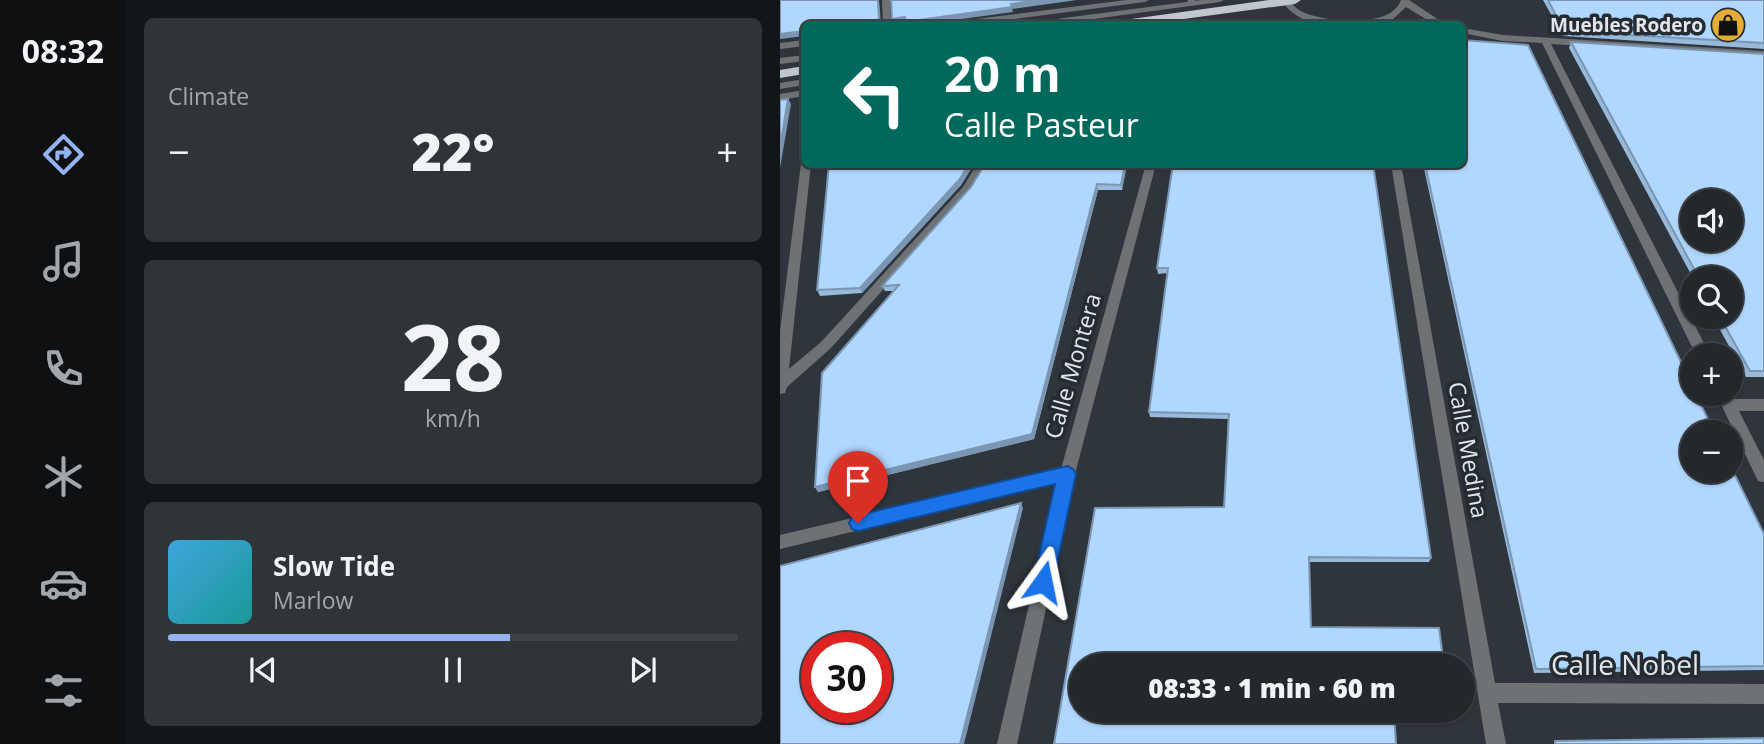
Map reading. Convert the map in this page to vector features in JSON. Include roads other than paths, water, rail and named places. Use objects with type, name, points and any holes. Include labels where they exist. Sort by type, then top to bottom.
[{"type":"highway","points":[[1145,21],[1288,1]]},
{"type":"highway","points":[[780,74],[801,70]]},
{"type":"street","points":[[886,0],[887,21]]},
{"type":"street","points":[[983,21],[1145,0]]},
{"type":"street","points":[[1062,21],[1220,0]]},
{"type":"street","points":[[1288,1],[1298,14],[1318,21]]},
{"type":"street","points":[[1380,21],[1401,10],[1405,1],[1434,21]]},
{"type":"street","points":[[1466,31],[1545,41],[1764,54]]},
{"type":"street","points":[[1545,41],[1697,343]]},
{"type":"street","points":[[780,46],[801,43]]},
{"type":"street","points":[[780,61],[801,58]]},
{"type":"street","points":[[780,86],[801,82]]},
{"type":"street","points":[[780,97],[801,94]]},
{"type":"street","points":[[780,391],[806,168]]},
{"type":"street","points":[[781,384],[826,345],[967,189],[980,168]]},
{"type":"street","name":"Calle Montera","points":[[1007,744],[1067,474],[1149,168]]},
{"type":"street","name":"Calle Medina","points":[[1397,168],[1496,744]]},
{"type":"street","points":[[1743,402],[1764,405]]},
{"type":"street","points":[[1729,406],[1764,476]]},
{"type":"street","points":[[780,542],[1067,474]]},
{"type":"street","name":"Calle Nobel","points":[[1487,693],[1764,694]]},
{"type":"place","name":"Muebles Rodero","points":[[1728,25]]}]
